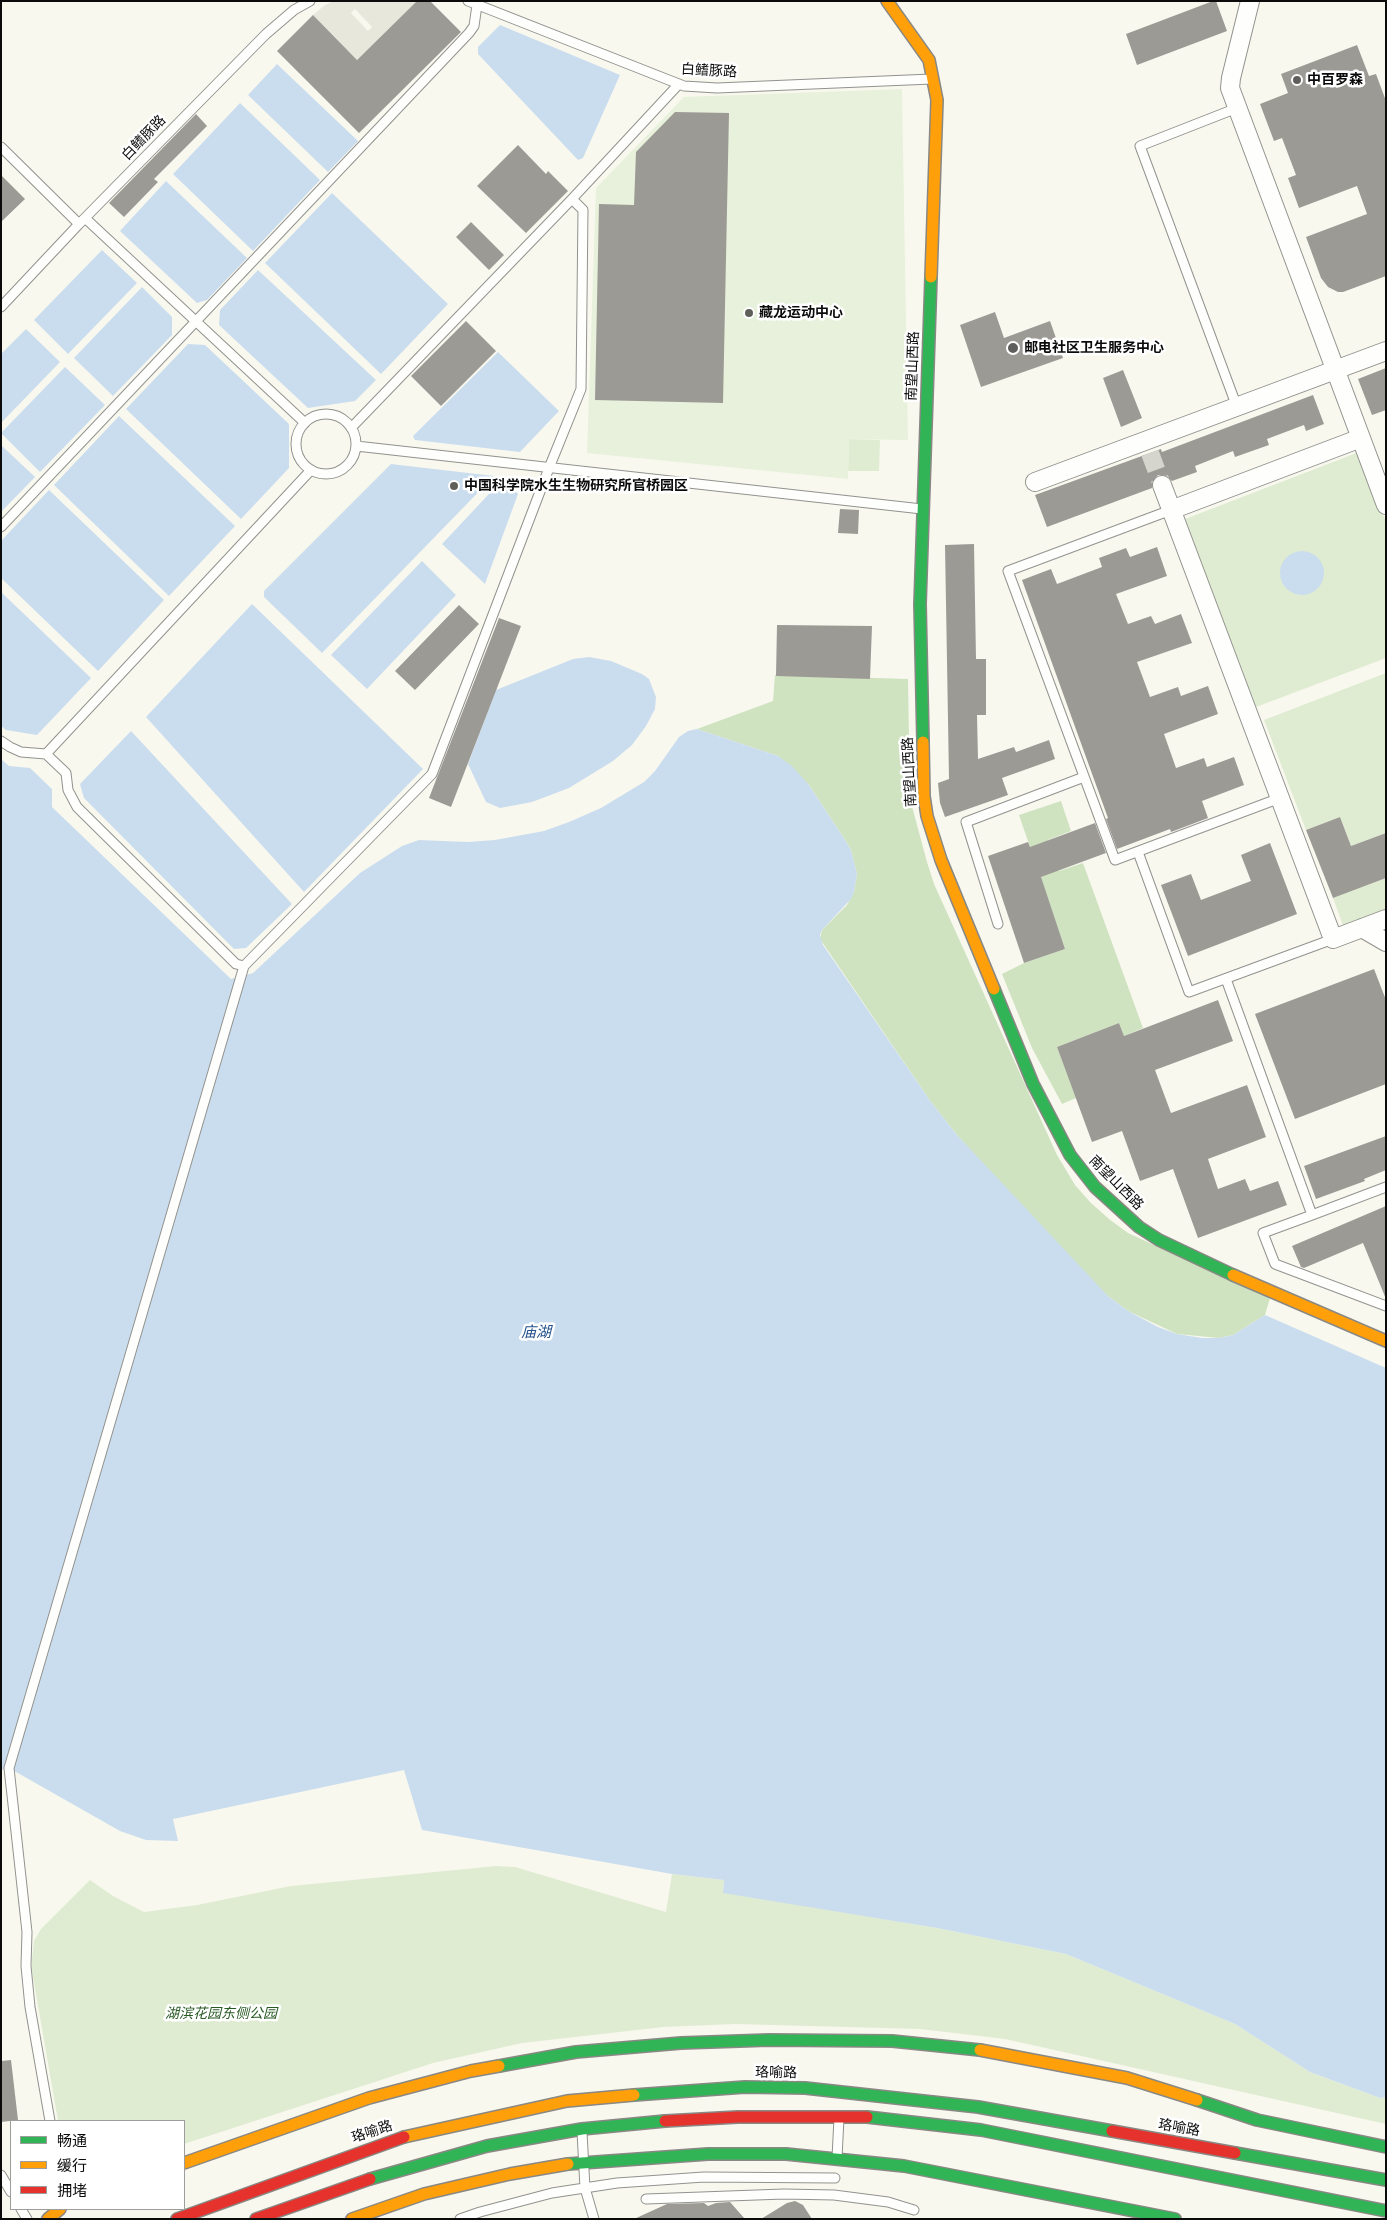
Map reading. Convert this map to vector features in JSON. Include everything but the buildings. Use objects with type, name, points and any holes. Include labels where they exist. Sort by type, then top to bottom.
[{"type":"main road","name":"南望山西路","points":[[887,1],[924,50],[934,79],[937,133],[920,604],[924,796],[927,816],[941,860],[1033,1084],[1061,1140],[1082,1173],[1118,1210],[1159,1240],[1237,1277],[1386,1341]]},
{"type":"main road","points":[[185,2163],[369,2098],[470,2071],[576,2052],[681,2043],[769,2040],[892,2041],[987,2052],[1127,2078],[1257,2120],[1386,2147]]},
{"type":"main road","name":"珞喻路","points":[[178,2219],[389,2142],[485,2118],[567,2101],[681,2090],[745,2087],[805,2088],[978,2107],[1386,2180]]},
{"type":"main road","points":[[256,2219],[411,2166],[487,2146],[582,2129],[712,2118],[840,2116],[878,2118],[981,2130],[1386,2211]]},
{"type":"main road","points":[[352,2219],[424,2194],[464,2183],[583,2162],[708,2154],[786,2154],[904,2166],[1175,2219]]},
{"type":"main road","points":[[48,2219],[59,2210]]},
{"type":"street","points":[[1250,1],[1230,88],[1334,370],[1386,504]]},
{"type":"street","points":[[1035,482],[1147,447],[1237,407],[1386,351]]},
{"type":"street","points":[[1171,510],[1361,438]]},
{"type":"street","points":[[1162,485],[1333,939],[1386,919]]},
{"type":"street","points":[[1362,928],[1386,942]]},
{"type":"lane","name":"白鳍豚路","points":[[1,307],[82,221],[266,34],[294,10],[310,1]]},
{"type":"lane","name":"白鳍豚路","points":[[473,3],[678,85],[717,88],[934,79]]},
{"type":"lane","points":[[1,528],[468,33],[474,26],[473,3]]},
{"type":"lane","points":[[351,428],[572,199],[678,85]]},
{"type":"lane","points":[[1237,108],[1140,146],[1237,407]]},
{"type":"lane","points":[[1,147],[196,322],[305,423]]},
{"type":"lane","points":[[50,2120],[30,2007],[26,1966],[27,1932],[9,1768],[244,966],[432,774],[548,468],[581,389],[583,210],[572,199]]},
{"type":"lane","points":[[320,415],[329,415],[345,422],[351,428],[356,446],[348,464],[340,470],[331,474],[321,474],[312,470],[299,457],[296,448],[300,431],[305,423],[320,415]]},
{"type":"lane","points":[[356,446],[923,509]]},
{"type":"lane","points":[[46,754],[312,470]]},
{"type":"lane","points":[[1171,510],[1008,571],[1115,860],[1280,798]]},
{"type":"lane","points":[[1,740],[10,748],[22,752],[46,754],[66,773],[68,790],[77,806],[236,964],[244,966]]},
{"type":"lane","points":[[998,924],[966,822],[1084,777]]},
{"type":"lane","points":[[1138,852],[1189,992],[1333,939]]},
{"type":"lane","points":[[1226,979],[1312,1214]]},
{"type":"lane","points":[[1386,1187],[1263,1233],[1275,1264],[1386,1306]]},
{"type":"lane","points":[[834,2195],[840,2116]]},
{"type":"lane","points":[[582,2129],[585,2188],[594,2219]]},
{"type":"lane","points":[[1,2175],[10,2190]]},
{"type":"lane","points":[[460,2219],[518,2201],[585,2188],[650,2180],[704,2177],[835,2178]]},
{"type":"lane","points":[[646,2198],[784,2194],[834,2195],[888,2202],[914,2210]]},
{"type":"green space","name":"藏龙运动中心","points":[[902,89],[908,440],[849,439],[848,479],[587,453],[596,188],[684,97]]},
{"type":"green space","points":[[849,439],[880,440],[879,471],[848,471]]},
{"type":"green space","points":[[1359,452],[1386,522],[1386,658],[1256,707],[1185,519]]},
{"type":"green space","points":[[1386,673],[1386,833],[1351,846],[1340,817],[1306,830],[1264,720]]},
{"type":"green space","points":[[775,675],[908,679],[910,799],[927,862],[934,884],[1057,1155],[1075,1185],[1109,1219],[1128,1233],[1270,1298],[1265,1315],[1233,1335],[1219,1338],[1177,1334],[1128,1311],[1090,1280],[957,1135],[931,1102],[820,939],[822,930],[847,905],[854,892],[857,874],[851,850],[845,840],[809,785],[778,756],[697,729],[773,701]]},
{"type":"green space","points":[[1061,801],[1071,831],[1048,840],[1059,871],[1083,863],[1143,1028],[1124,1036],[1119,1023],[1057,1047],[1076,1098],[1062,1104],[1032,1048],[1002,974],[1024,963],[1065,949],[1019,815]]},
{"type":"green space","points":[[1386,878],[1386,912],[1344,928],[1333,898]]},
{"type":"green space","name":"湖滨花园东侧公园","points":[[496,1866],[515,1867],[666,1912],[672,1874],[724,1880],[723,1892],[937,1928],[1066,1954],[1235,2024],[1310,2072],[1380,2098],[1386,2097],[1386,2124],[1005,2039],[920,2029],[735,2024],[664,2027],[522,2043],[433,2063],[185,2144],[185,2120],[58,2120],[32,1971],[34,1941],[41,1929],[90,1880],[113,1896],[144,1912],[197,1905],[291,1886]]},
{"type":"shaded area","points":[[334,1],[417,1],[357,60],[313,15],[325,5]],"holes":[[[355,9],[372,27],[368,31],[351,13]]]},
{"type":"water","points":[[500,25],[620,75],[583,158],[578,160],[478,54],[478,47]]},
{"type":"water","points":[[277,64],[358,141],[328,172],[248,95]]},
{"type":"water","points":[[240,103],[320,180],[253,251],[173,174]]},
{"type":"water","points":[[166,181],[247,258],[207,300],[197,303],[120,231]]},
{"type":"water","points":[[332,193],[448,304],[381,374],[265,263]]},
{"type":"water","points":[[102,250],[137,283],[68,354],[34,320]]},
{"type":"water","points":[[258,270],[376,380],[355,401],[308,408],[219,325],[220,310]]},
{"type":"water","points":[[142,287],[172,317],[172,335],[113,396],[74,358]]},
{"type":"water","points":[[26,329],[60,362],[1,423],[1,354]]},
{"type":"water","points":[[188,344],[205,345],[289,424],[289,468],[241,519],[126,409]]},
{"type":"water","points":[[498,352],[559,411],[520,452],[415,440],[413,436]]},
{"type":"water","points":[[65,367],[105,405],[40,472],[1,433]]},
{"type":"water","points":[[119,416],[235,526],[169,596],[54,485]]},
{"type":"water","points":[[1,445],[35,477],[1,512]]},
{"type":"water","points":[[391,464],[494,476],[322,653],[264,597],[264,591]]},
{"type":"water","points":[[503,479],[518,494],[485,584],[442,544]]},
{"type":"water","points":[[49,490],[164,600],[98,671],[1,578],[1,541]]},
{"type":"water","points":[[1302,551],[1314,555],[1320,561],[1324,573],[1320,585],[1314,591],[1302,595],[1290,591],[1284,585],[1280,573],[1284,561],[1290,555]]},
{"type":"water","points":[[422,561],[456,595],[367,689],[331,655]]},
{"type":"water","points":[[1,592],[91,678],[37,735],[6,730],[1,726]]},
{"type":"water","points":[[252,604],[423,769],[304,892],[146,717]]},
{"type":"water","points":[[589,657],[611,661],[642,674],[649,679],[656,697],[655,709],[646,726],[632,745],[613,761],[569,788],[532,802],[500,808],[486,802],[468,764],[496,690],[573,659]]},
{"type":"water","name":"庙湖","points":[[697,729],[778,756],[792,766],[809,785],[851,850],[857,874],[851,899],[822,930],[820,935],[823,945],[931,1102],[957,1135],[1108,1296],[1128,1311],[1158,1327],[1177,1334],[1202,1338],[1219,1338],[1233,1335],[1265,1315],[1386,1368],[1386,2097],[1380,2098],[1310,2072],[1235,2024],[1066,1954],[937,1928],[723,1893],[724,1880],[672,1874],[422,1830],[404,1770],[173,1819],[178,1841],[146,1840],[120,1831],[9,1768],[1,1770],[1,759],[9,766],[30,768],[52,789],[52,807],[231,979],[253,973],[360,873],[402,846],[419,840],[468,842],[495,840],[544,831],[569,822],[601,808],[644,782],[655,771],[679,737],[688,731]]},
{"type":"water","points":[[131,731],[292,904],[246,948],[234,949],[84,798],[80,784]]},
{"type":"tunnel","points":[[1150,453],[1162,485]]},
{"type":"traffic: fast","points":[[923,742],[920,604],[931,277]]},
{"type":"traffic: fast","points":[[994,989],[1033,1084],[1070,1155],[1095,1187],[1139,1227],[1159,1240],[1233,1275]]},
{"type":"traffic: fast","points":[[499,2066],[576,2052],[681,2043],[769,2040],[892,2041],[980,2050]]},
{"type":"traffic: fast","points":[[634,2095],[745,2087],[805,2088],[978,2107],[1112,2131]]},
{"type":"traffic: fast","points":[[1197,2100],[1257,2120],[1386,2147]]},
{"type":"traffic: fast","points":[[867,2117],[981,2130],[1386,2211]]},
{"type":"traffic: fast","points":[[370,2179],[487,2146],[582,2129],[665,2121]]},
{"type":"traffic: fast","points":[[1235,2153],[1386,2180]]},
{"type":"traffic: fast","points":[[568,2164],[708,2154],[786,2154],[904,2166],[1175,2219]]},
{"type":"traffic: slow","points":[[887,1],[929,60],[937,100],[931,277]]},
{"type":"traffic: slow","points":[[923,742],[924,796],[927,816],[941,860],[994,989]]},
{"type":"traffic: slow","points":[[1233,1275],[1386,1341]]},
{"type":"traffic: slow","points":[[980,2050],[1127,2078],[1197,2100]]},
{"type":"traffic: slow","points":[[185,2163],[369,2098],[471,2071],[499,2066]]},
{"type":"traffic: slow","points":[[404,2137],[567,2101],[634,2095]]},
{"type":"traffic: slow","points":[[352,2219],[424,2194],[510,2174],[568,2164]]},
{"type":"traffic: slow","points":[[48,2219],[59,2210]]},
{"type":"traffic: jam","points":[[665,2121],[738,2117],[867,2117]]},
{"type":"traffic: jam","points":[[1112,2131],[1235,2153]]},
{"type":"traffic: jam","points":[[177,2219],[404,2137]]},
{"type":"traffic: jam","points":[[256,2219],[370,2179]]},
{"type":"place","name":"中百罗森","points":[[1297,80]]},
{"type":"place","name":"藏龙运动中心","points":[[749,313]]},
{"type":"place","name":"邮电社区卫生服务中心","points":[[1013,348]]},
{"type":"place","name":"中国科学院水生生物研究所官桥园区","points":[[454,486]]}]
